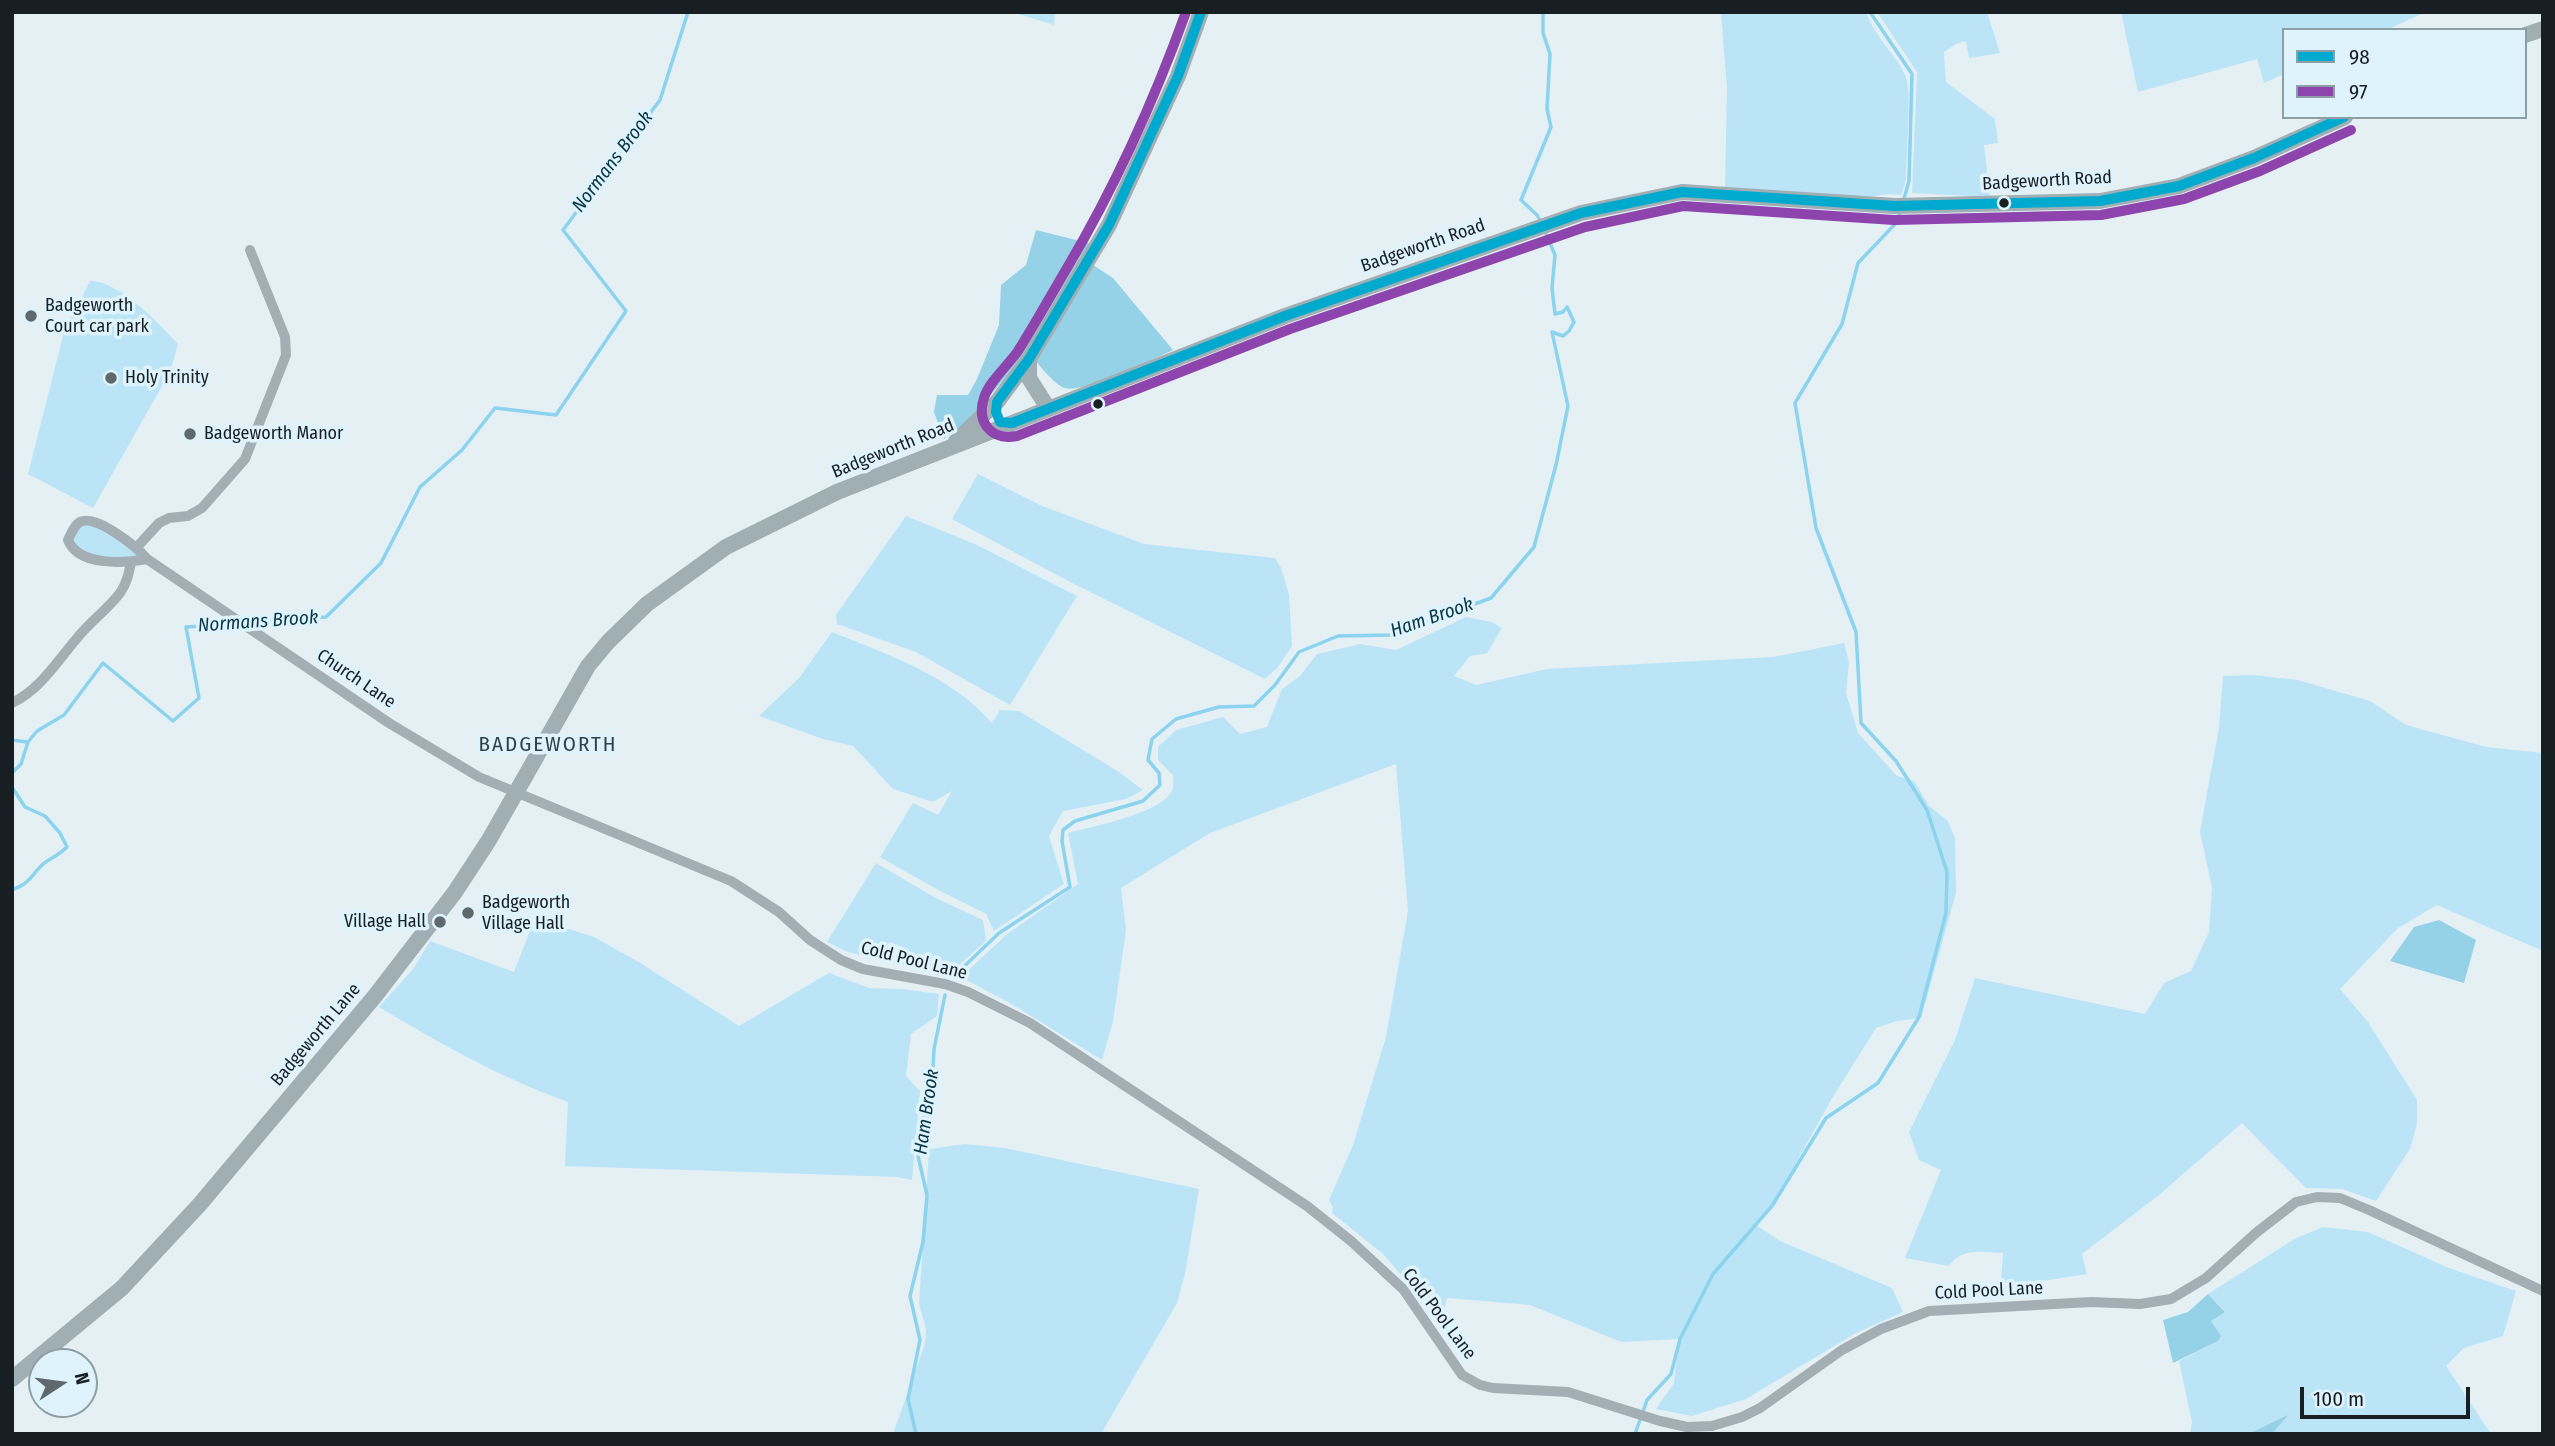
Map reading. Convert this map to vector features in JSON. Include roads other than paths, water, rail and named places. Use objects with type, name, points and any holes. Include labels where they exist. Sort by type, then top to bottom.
[{"type":"street","points":[[952,446],[997,402],[1029,359],[1109,225],[1178,76],[1201,12]]},
{"type":"street","name":"Badgeworth Road","points":[[588,666],[647,604],[726,547],[837,492],[1285,316],[1581,213],[1682,192],[1895,206],[2099,201],[2179,186],[2254,158],[2341,119]]},
{"type":"street","points":[[137,547],[159,523],[169,518],[188,516],[202,508],[245,459],[286,355],[285,337],[250,250]]},
{"type":"street","points":[[1029,359],[1029,378],[1048,408]]},
{"type":"street","points":[[997,402],[996,412],[1000,422],[1012,423]]},
{"type":"street","name":"Church Lane","points":[[148,559],[131,562],[91,559],[79,554],[70,546],[68,540],[76,523],[83,520],[95,522],[137,547],[148,559],[389,723],[479,777],[516,793]]},
{"type":"street","points":[[12,703],[27,694],[51,671],[78,637],[121,592],[131,562]]},
{"type":"street","name":"Badgeworth Lane","points":[[12,1379],[122,1288],[200,1204],[375,996],[447,902],[489,840],[588,666]]},
{"type":"street","name":"Cold Pool Lane","points":[[516,793],[731,881],[779,912],[810,940],[841,960],[863,969],[945,984],[968,992],[1030,1023],[1307,1206],[1343,1234],[1403,1289],[1462,1375],[1480,1385],[1568,1392],[1660,1421],[1687,1427],[1712,1426],[1742,1417],[1760,1408],[1842,1350],[1881,1329],[1929,1311],[2091,1302],[2140,1304],[2171,1299],[2206,1278],[2296,1202],[2317,1196],[2340,1198],[2370,1210],[2543,1291]]},
{"type":"waterway","name":"Normans Brook","points":[[247,623],[326,617],[381,563],[420,487],[462,450],[495,408],[556,415],[626,311],[563,230],[660,100],[688,12]]},
{"type":"waterway","name":"Ham Brook","points":[[1541,222],[1521,200],[1551,127],[1547,109],[1550,54],[1543,33],[1543,12]]},
{"type":"waterway","points":[[1870,12],[1912,74],[1909,181],[1903,202]]},
{"type":"waterway","points":[[1635,1434],[1647,1400],[1671,1374],[1680,1339],[1713,1274],[1772,1206],[1826,1118],[1878,1083],[1919,1017],[1946,913],[1947,872],[1927,810],[1896,761],[1861,723],[1856,632],[1816,528],[1795,403],[1842,324],[1858,263],[1897,222],[1900,212]]},
{"type":"waterway","name":"Ham Brook","points":[[953,977],[999,933],[1070,887],[1062,841],[1063,830],[1075,821],[1143,801],[1160,785],[1159,773],[1148,760],[1152,739],[1176,719],[1219,707],[1254,706],[1275,685],[1299,652],[1338,636],[1391,635],[1491,598],[1534,547],[1556,465],[1568,406],[1552,332],[1563,336],[1574,322],[1567,307],[1563,312],[1555,314],[1552,288],[1555,255],[1544,229]]},
{"type":"waterway","name":"Normans Brook","points":[[12,773],[21,764],[28,742],[37,731],[64,715],[103,663],[173,721],[199,698],[186,627],[235,624]]},
{"type":"waterway","points":[[12,740],[27,742]]},
{"type":"waterway","points":[[12,787],[25,807],[45,816],[60,833],[67,847],[43,864],[27,881],[12,890]]},
{"type":"waterway","name":"Ham Brook","points":[[916,1434],[908,1399],[920,1340],[910,1296],[923,1242],[927,1195],[918,1156],[926,1103],[932,1086],[934,1049],[945,995]]},
{"type":"place","name":"Badgeworth Court car park","points":[[31,316]]},
{"type":"place","name":"Holy Trinity","points":[[111,378]]},
{"type":"place","name":"Badgeworth Manor","points":[[190,434]]},
{"type":"place","name":"Badgeworth Village Hall","points":[[468,913]]},
{"type":"place","name":"Village Hall","points":[[440,922]]},
{"type":"district","name":"BADGEWORTH","points":[[548,745]]}]
